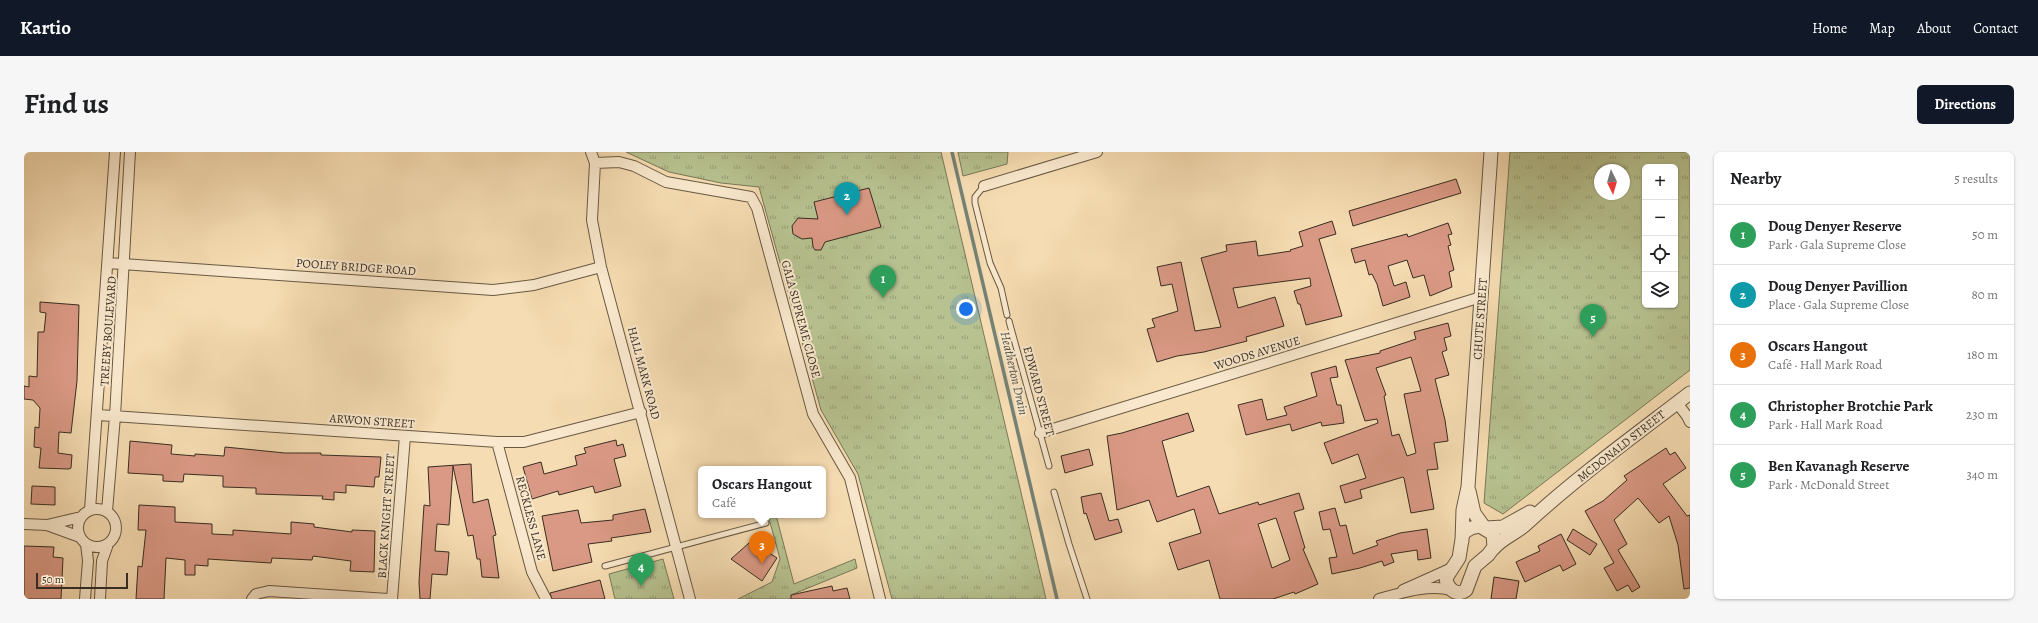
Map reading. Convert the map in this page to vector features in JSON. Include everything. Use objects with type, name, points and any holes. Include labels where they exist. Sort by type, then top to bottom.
[{"type":"street","name":"TREEBY BOULEVARD","points":[[90,510],[98,415],[115,152]]},
{"type":"street","name":"TREEBY BOULEVARD","points":[[107,511],[125,264],[130,152]]},
{"type":"street","name":"HALL MARK ROAD","points":[[591,152],[594,163],[592,220],[601,267],[690,599]]},
{"type":"street","points":[[984,186],[1097,152]]},
{"type":"street","name":"CHUTE STREET","points":[[1462,541],[1463,510],[1468,487],[1491,152]]},
{"type":"street","name":"GALA SUPREME CLOSE","points":[[594,163],[619,162],[634,166],[666,182],[751,197],[757,208],[814,414],[850,478],[880,599]]},
{"type":"street","name":"POOLEY BRIDGE ROAD","points":[[108,263],[493,290],[534,285],[601,267]]},
{"type":"street","name":"WOODS AVENUE","points":[[1040,433],[1481,297]]},
{"type":"street","name":"MCDONALD STREET","points":[[1470,581],[1475,566],[1501,541],[1522,527],[1553,499],[1690,393]]},
{"type":"street","points":[[1677,403],[1690,422]]},
{"type":"street","name":"ARWON STREET","points":[[98,415],[498,442],[524,442],[641,412]]},
{"type":"street","name":"BLACK KNIGHT STREET","points":[[392,599],[405,436]]},
{"type":"street","name":"RECKLESS LANE","points":[[498,442],[532,572],[546,599]]},
{"type":"street","name":"CHUTE STREET","points":[[1468,487],[1474,513],[1494,537],[1493,549]]},
{"type":"street","name":"MCDONALD STREET","points":[[1462,541],[1463,533],[1467,530],[1476,526],[1494,529],[1505,526],[1553,499]]},
{"type":"street","points":[[24,524],[47,525],[81,517],[90,510],[98,509],[107,511],[115,519],[116,525],[115,536],[108,544],[101,565],[100,599]]},
{"type":"street","points":[[81,517],[78,527],[88,561],[85,599]]},
{"type":"street","points":[[47,525],[99,548],[108,544]]},
{"type":"street","points":[[1453,593],[1447,584],[1446,578],[1460,556],[1462,541]]},
{"type":"street","points":[[1379,599],[1394,594],[1454,566]]},
{"type":"street","points":[[1394,594],[1439,588],[1453,593],[1459,593],[1464,592],[1470,581]]},
{"type":"street","points":[[1468,599],[1470,581]]},
{"type":"street","points":[[252,599],[256,594],[268,592],[388,599]]},
{"type":"lane","points":[[984,186],[975,197],[974,203],[989,259],[1001,288],[1007,315]]},
{"type":"lane","name":"EDWARD STREET","points":[[1009,321],[1049,466]]},
{"type":"lane","points":[[1054,492],[1087,599]]},
{"type":"lane","points":[[605,566],[766,523]]},
{"type":"green space","points":[[626,152],[941,152],[1046,599],[892,599],[858,474],[821,410],[759,187],[721,183],[669,172]]},
{"type":"green space","points":[[958,152],[1008,152],[1007,164],[963,176]]},
{"type":"green space","points":[[1510,152],[1690,152],[1690,370],[1503,514],[1484,503]]},
{"type":"green space","points":[[769,518],[777,518],[794,584],[855,559],[857,568],[791,595],[792,599],[738,599],[772,582],[780,559]]},
{"type":"green space","points":[[663,559],[674,599],[615,599],[609,574]]},
{"type":"building","points":[[1456,179],[1461,193],[1353,226],[1349,211]]},
{"type":"building","points":[[869,188],[881,227],[825,242],[821,250],[815,250],[813,247],[812,238],[802,239],[793,234],[792,226],[798,218],[818,219],[814,202]]},
{"type":"building","points":[[1332,221],[1336,234],[1319,239],[1342,316],[1306,325],[1300,304],[1298,304],[1294,291],[1311,286],[1310,278],[1233,288],[1238,308],[1275,297],[1284,326],[1246,337],[1247,341],[1204,352],[1177,356],[1157,362],[1147,329],[1155,327],[1152,319],[1178,311],[1172,284],[1161,286],[1157,267],[1181,262],[1195,331],[1221,327],[1201,258],[1227,251],[1226,245],[1256,241],[1258,256],[1291,251],[1290,250],[1303,246],[1299,232]]},
{"type":"building","points":[[1448,223],[1452,234],[1448,235],[1451,245],[1448,246],[1454,270],[1449,272],[1452,287],[1430,296],[1424,275],[1413,278],[1407,260],[1388,266],[1394,286],[1406,282],[1410,297],[1383,306],[1377,284],[1372,274],[1369,275],[1365,260],[1355,263],[1351,249],[1407,234],[1408,237]]},
{"type":"building","points":[[40,302],[79,305],[77,381],[71,433],[59,432],[58,453],[72,455],[71,468],[69,469],[39,468],[41,448],[34,447],[35,427],[39,428],[40,408],[33,400],[24,399],[24,386],[29,387],[29,376],[37,377],[38,332],[44,332],[46,313],[40,312]]},
{"type":"building","points":[[1448,323],[1451,336],[1444,338],[1447,350],[1442,352],[1449,375],[1435,379],[1445,420],[1448,441],[1434,443],[1438,469],[1427,470],[1434,509],[1411,513],[1403,477],[1360,490],[1362,498],[1345,503],[1340,486],[1366,478],[1358,454],[1332,464],[1324,443],[1378,423],[1377,419],[1365,421],[1345,360],[1380,353],[1380,351],[1416,339],[1414,332]],"holes":[[[1411,357],[1421,391],[1404,394],[1416,453],[1407,456],[1399,434],[1392,436],[1384,396],[1386,395],[1376,368]]]},
{"type":"building","points":[[1336,366],[1338,377],[1330,378],[1337,405],[1341,405],[1344,423],[1322,426],[1321,422],[1292,431],[1290,424],[1246,435],[1238,405],[1262,399],[1267,420],[1287,415],[1284,407],[1317,396],[1311,373]]},
{"type":"building","points":[[1188,413],[1194,431],[1162,441],[1177,497],[1209,486],[1219,514],[1258,502],[1259,505],[1299,493],[1304,509],[1294,512],[1305,548],[1303,549],[1318,584],[1295,594],[1294,592],[1273,599],[1220,599],[1209,560],[1178,570],[1169,543],[1201,533],[1194,509],[1157,522],[1149,500],[1117,510],[1107,436],[1122,433]],"holes":[[[1276,518],[1290,560],[1272,568],[1258,524]]]},
{"type":"building","points":[[616,440],[617,446],[623,444],[626,456],[614,459],[621,486],[595,493],[593,486],[559,495],[558,491],[532,499],[523,467],[541,462],[544,474],[577,465],[575,456],[586,453],[584,448]]},
{"type":"building","points":[[130,441],[172,445],[171,454],[195,456],[195,454],[224,456],[225,447],[285,453],[321,453],[321,455],[381,457],[379,477],[375,477],[374,487],[346,485],[346,493],[334,492],[334,500],[322,499],[323,496],[256,494],[256,488],[223,487],[223,476],[184,474],[183,482],[163,481],[163,475],[128,473]]},
{"type":"building","points":[[1666,448],[1670,455],[1675,452],[1686,468],[1663,484],[1687,516],[1690,515],[1690,588],[1684,589],[1678,545],[1669,516],[1659,523],[1638,498],[1614,520],[1627,544],[1618,550],[1640,587],[1632,592],[1628,585],[1617,591],[1604,568],[1614,563],[1585,511],[1603,501],[1627,480],[1624,476]]},
{"type":"building","points":[[1089,449],[1093,465],[1065,473],[1061,456]]},
{"type":"building","points":[[471,464],[473,503],[488,499],[496,535],[493,536],[499,578],[482,577],[480,559],[477,559],[473,535],[468,536],[453,466],[449,525],[437,524],[435,551],[449,552],[447,575],[432,574],[430,599],[420,599],[419,582],[424,505],[430,506],[428,467]]},
{"type":"building","points":[[32,486],[55,487],[55,505],[31,504]]},
{"type":"building","points":[[1101,493],[1109,521],[1118,519],[1122,532],[1095,540],[1086,513],[1084,514],[1081,497]]},
{"type":"building","points":[[139,505],[175,507],[175,522],[212,524],[212,534],[233,535],[233,530],[291,534],[291,522],[314,524],[314,527],[352,532],[352,530],[375,531],[374,572],[350,571],[351,561],[313,556],[312,560],[272,558],[271,563],[208,559],[208,566],[195,565],[195,575],[185,575],[185,560],[166,558],[164,599],[136,599],[138,566],[142,567],[146,530],[138,530]]},
{"type":"building","points":[[1335,508],[1340,526],[1346,525],[1353,554],[1378,545],[1376,541],[1400,533],[1427,529],[1431,558],[1418,560],[1417,550],[1391,554],[1394,562],[1384,566],[1382,561],[1360,568],[1332,574],[1329,558],[1337,557],[1330,529],[1323,530],[1319,512]]},
{"type":"building","points":[[645,509],[651,532],[611,538],[612,541],[588,544],[592,562],[553,571],[542,516],[578,510],[581,523],[613,520],[613,515]]},
{"type":"building","points":[[1573,529],[1597,544],[1590,555],[1567,540]]},
{"type":"building","points":[[1561,534],[1576,564],[1563,571],[1560,565],[1525,582],[1516,562],[1540,551],[1538,546]]},
{"type":"building","points":[[763,535],[771,541],[765,550],[777,558],[762,581],[731,559],[749,543],[755,546]]},
{"type":"building","points":[[24,546],[54,547],[53,557],[63,558],[61,599],[24,599]]},
{"type":"building","points":[[1494,577],[1519,581],[1516,599],[1491,599]]},
{"type":"building","points":[[600,580],[605,599],[552,599],[550,593]]},
{"type":"building","points":[[832,586],[833,591],[847,588],[850,599],[791,599],[791,595]]},
{"type":"waterway","name":"Heatherton Drain","points":[[952,152],[1057,599]]},
{"type":"place","name":"Doug Denyer Pavillion","points":[[847,215]]},
{"type":"place","name":"Doug Denyer Reserve","points":[[883,298]]},
{"type":"place","name":"Ben Kavanagh Reserve","points":[[1593,337]]},
{"type":"place","name":"Oscars Hangout","points":[[762,564]]},
{"type":"place","name":"Christopher Brotchie Park","points":[[641,586]]}]
